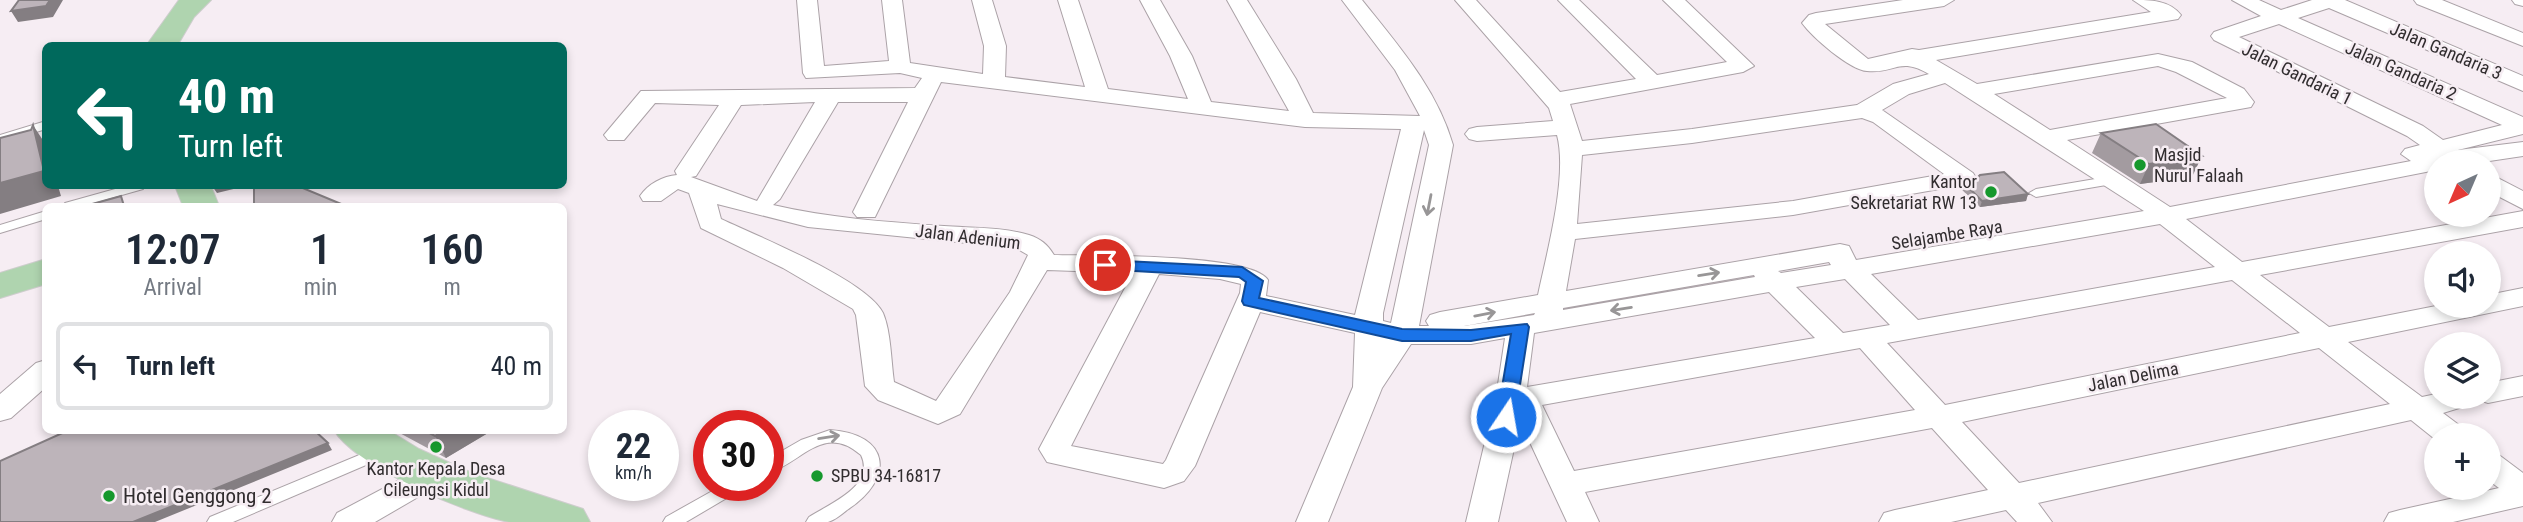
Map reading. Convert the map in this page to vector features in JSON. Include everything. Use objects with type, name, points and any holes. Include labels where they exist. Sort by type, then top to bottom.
[{"type":"main road","points":[[164,42],[183,12],[196,0]]},
{"type":"main road","points":[[0,286],[42,272]]},
{"type":"main road","points":[[0,304],[42,291]]},
{"type":"main road","points":[[369,441],[433,474],[497,500],[566,522]]},
{"type":"street","points":[[807,0],[811,70],[814,73],[900,67],[929,86]]},
{"type":"street","points":[[892,0],[900,67]]},
{"type":"street","points":[[982,0],[995,46],[994,81]]},
{"type":"street","points":[[1068,0],[1099,96]]},
{"type":"street","points":[[1150,0],[1181,56],[1203,109]]},
{"type":"street","points":[[1237,0],[1285,79],[1305,120]]},
{"type":"street","points":[[1352,0],[1424,102],[1425,129],[1368,321],[1368,387]]},
{"type":"street","points":[[1465,0],[1563,120],[1572,173],[1564,233],[1482,522]]},
{"type":"street","points":[[1568,0],[1653,83]]},
{"type":"street","points":[[1563,120],[1653,83],[1743,66],[1673,0]]},
{"type":"street","points":[[1944,0],[1812,22],[1863,64],[1930,66],[2171,15],[2143,0]]},
{"type":"street","name":"Jalan Gandaria 1","points":[[2331,0],[2258,6],[2221,36],[2415,131],[2436,150]]},
{"type":"street","name":"Jalan Gandaria 3","points":[[2331,0],[2523,84]]},
{"type":"street","points":[[2424,0],[2523,40]]},
{"type":"street","name":"Jalan Gandaria 2","points":[[2258,6],[2523,126]]},
{"type":"street","points":[[1975,91],[2158,60],[2184,67],[2236,94],[2243,102],[2048,137]]},
{"type":"street","points":[[1477,134],[1563,120],[1780,125],[1863,111],[1901,89],[1930,66]]},
{"type":"street","points":[[1930,66],[1975,91],[2157,209],[2435,423]]},
{"type":"street","points":[[616,135],[649,96],[734,99],[831,95],[994,81],[1203,109],[1425,129],[1441,145],[1404,327],[1368,387],[1312,522]]},
{"type":"street","points":[[866,212],[929,86]]},
{"type":"street","points":[[768,199],[831,95]]},
{"type":"street","points":[[734,99],[694,181],[710,223],[792,262],[863,303],[870,315],[880,386],[888,393],[938,414],[949,407],[1023,292],[1038,262]]},
{"type":"street","points":[[1564,233],[1793,208],[1965,178],[1881,117],[1863,111]]},
{"type":"street","points":[[2467,150],[2523,126]]},
{"type":"street","points":[[2501,152],[2523,149]]},
{"type":"street","points":[[1150,267],[1054,449],[1058,454],[1164,476],[1173,473],[1179,466],[1250,301],[1404,327],[1471,335],[1539,316],[1841,260],[2424,163]]},
{"type":"street","name":"Jalan Adenium","points":[[652,196],[678,181],[694,181],[741,205],[807,220],[1021,241],[1038,250],[1041,255],[1038,262],[1242,272],[1255,281],[1250,301]]},
{"type":"street","points":[[2501,188],[2523,202]]},
{"type":"street","points":[[1518,395],[1867,339],[2523,219]]},
{"type":"street","points":[[1841,260],[1912,330]]},
{"type":"street","points":[[1767,275],[1837,343]]},
{"type":"street","points":[[2501,301],[2523,297]]},
{"type":"street","points":[[1404,327],[1459,319],[1539,316]]},
{"type":"street","name":"Jalan Delima","points":[[1941,416],[2424,317]]},
{"type":"street","points":[[1867,339],[1941,416],[2036,522]]},
{"type":"street","points":[[0,411],[42,374]]},
{"type":"street","points":[[2501,390],[2523,386]]},
{"type":"street","points":[[1518,395],[1583,522]]},
{"type":"street","points":[[1895,522],[2424,407]]},
{"type":"street","points":[[1564,484],[1941,416]]},
{"type":"street","points":[[2501,473],[2523,491]]},
{"type":"street","points":[[348,522],[433,474]]},
{"type":"street","points":[[2400,522],[2523,491]]},
{"type":"lane","points":[[0,139],[42,126]]},
{"type":"lane","points":[[2036,193],[2113,180]]},
{"type":"lane","points":[[77,203],[112,189]]},
{"type":"lane","points":[[0,229],[42,216]]},
{"type":"lane","points":[[784,458],[820,438],[830,436],[850,437],[865,449],[872,468],[870,478],[863,488],[815,522]]},
{"type":"lane","points":[[216,522],[369,441]]},
{"type":"lane","points":[[672,522],[708,501]]},
{"type":"building","points":[[19,0],[50,0],[46,6],[11,11]]},
{"type":"building","points":[[2156,124],[2202,156],[2149,164],[2101,133]]},
{"type":"building","points":[[33,125],[42,172],[0,183],[0,138],[31,130]]},
{"type":"building","name":"Kantor Sekretariat RW 13","points":[[2004,172],[2028,194],[1982,201],[1963,182],[1976,179],[1980,175]]},
{"type":"building","points":[[254,189],[305,189],[339,203],[254,203]]},
{"type":"building","points":[[121,196],[123,203],[96,203]]},
{"type":"building","name":"Hotel Genggong 2","points":[[60,434],[318,434],[328,443],[133,522],[0,522],[0,461]]},
{"type":"place","name":"Masjid Nurul Falaah","points":[[2140,165]]},
{"type":"place","name":"Kantor Sekretariat RW 13","points":[[1991,192]]},
{"type":"place","name":"Kantor Kepala Desa Cileungsi Kidul","points":[[436,447]]},
{"type":"place","name":"SPBU 34-16817","points":[[817,476]]},
{"type":"place","name":"Hotel Genggong 2","points":[[109,496]]},
{"type":"route","points":[[1105,265],[1242,272],[1253,277],[1255,281],[1250,301],[1402,335],[1471,335],[1521,327],[1506,417]]}]
